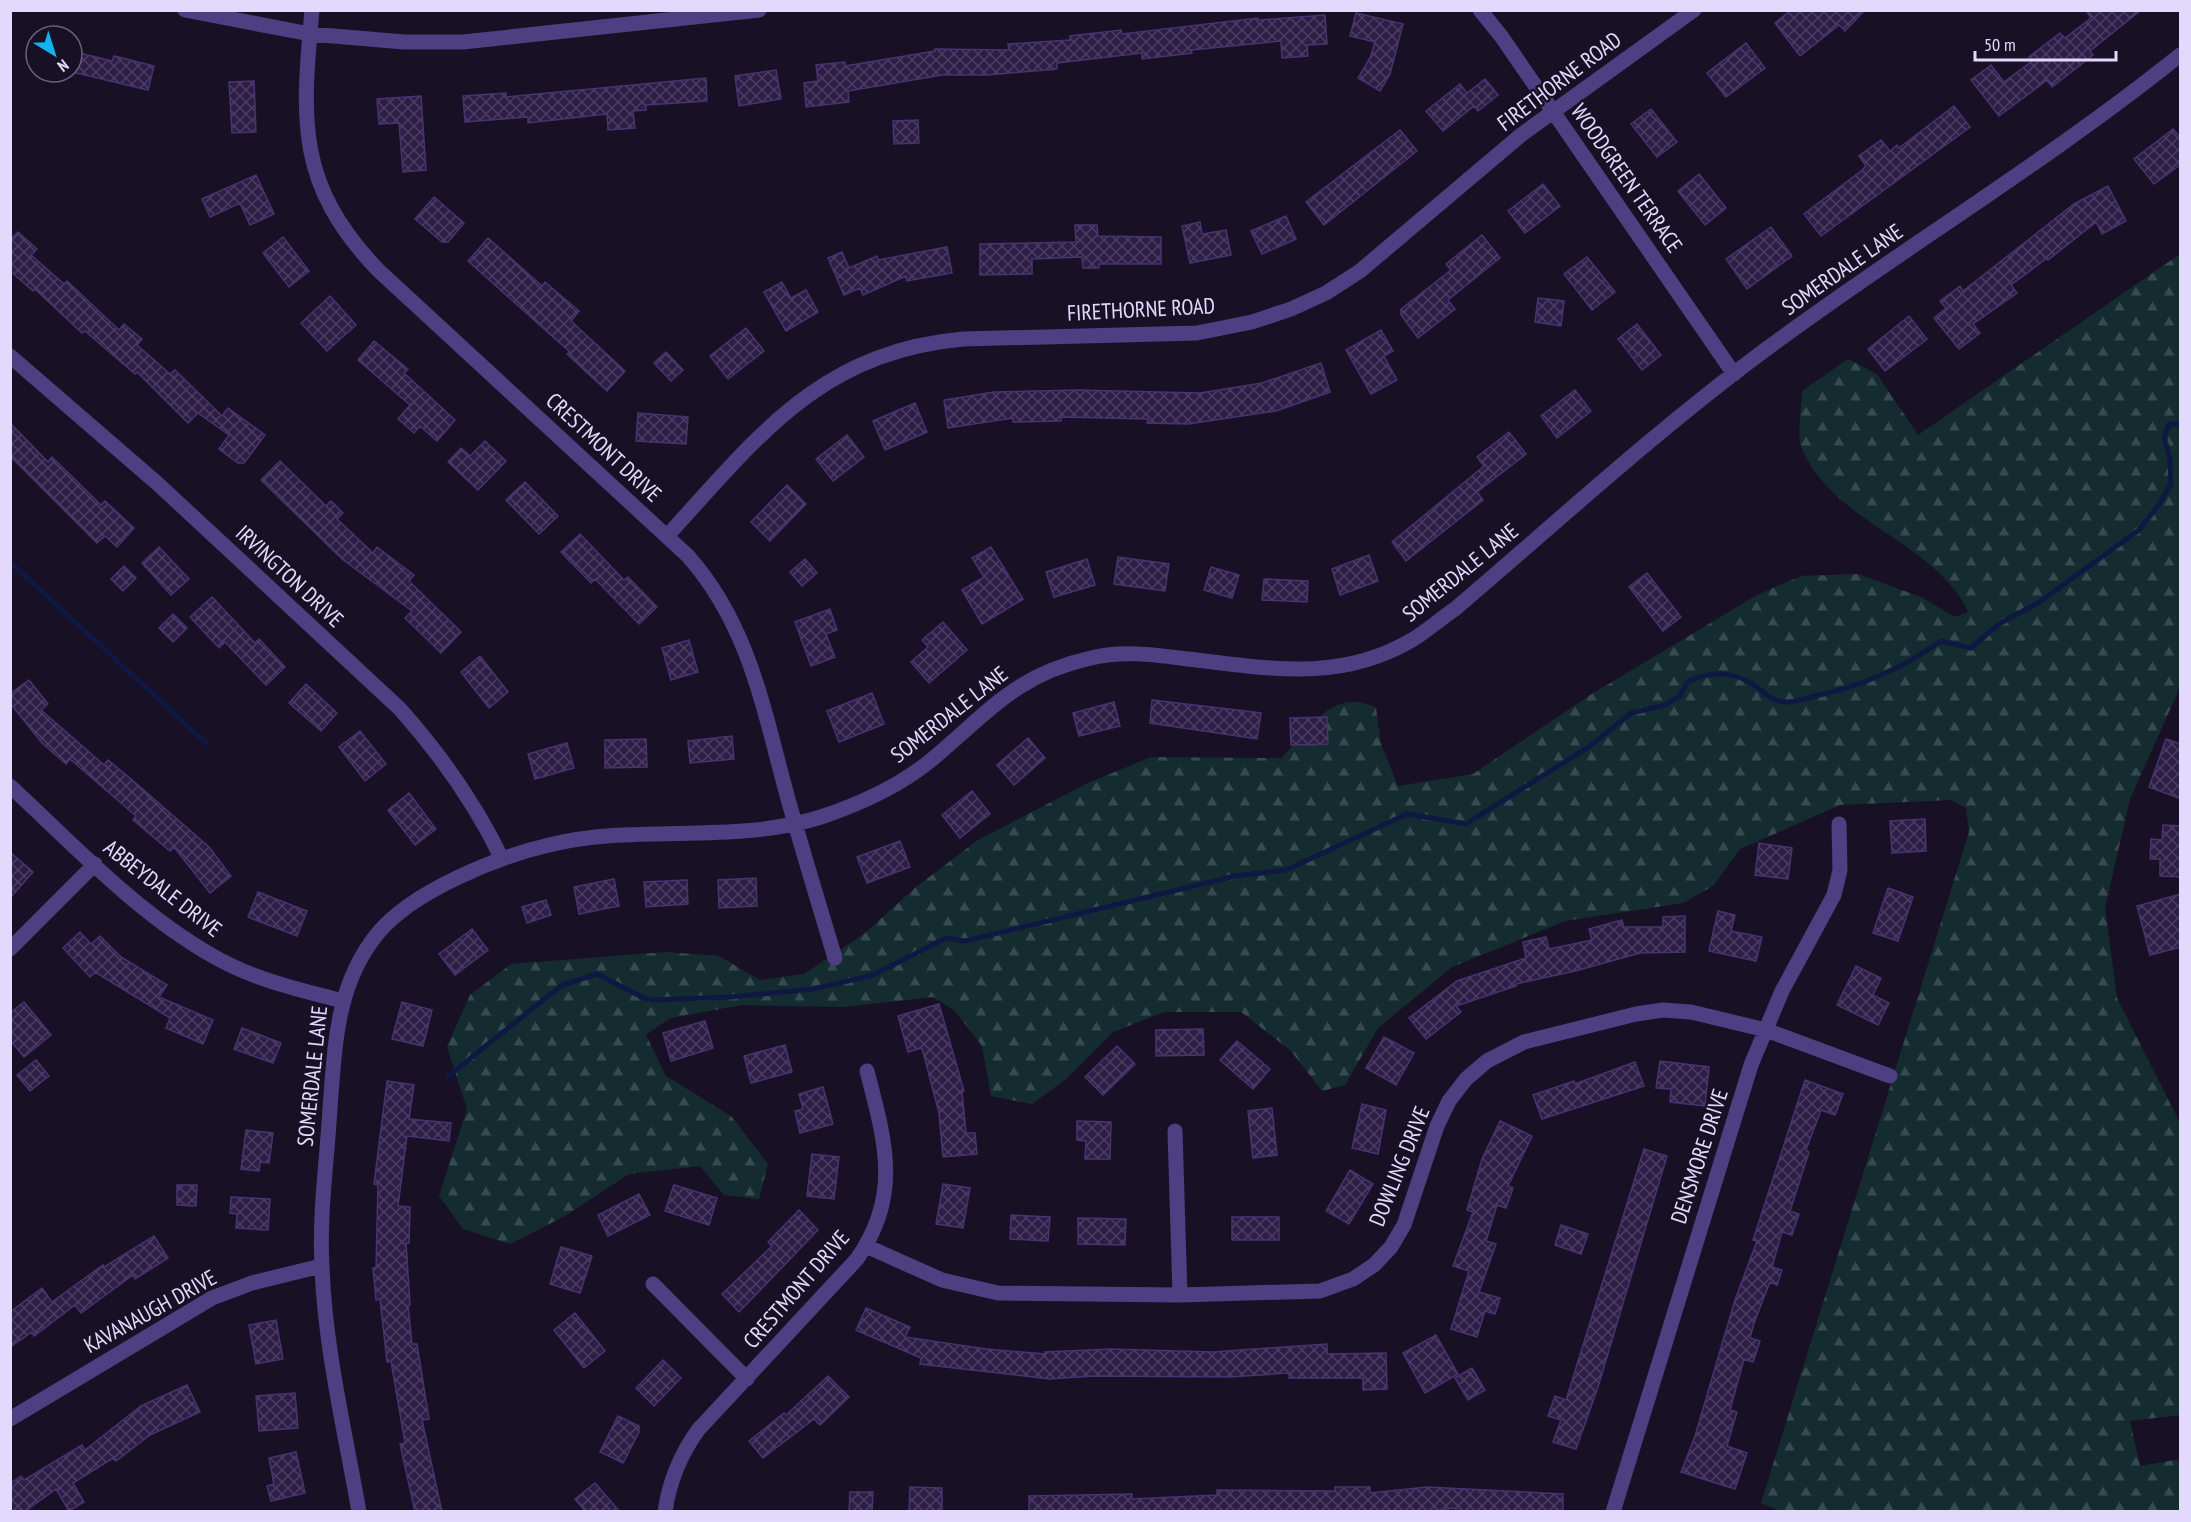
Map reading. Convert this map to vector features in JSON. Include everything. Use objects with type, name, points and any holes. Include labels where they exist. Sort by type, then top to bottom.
[{"type":"street","points":[[184,10],[310,34],[404,42],[463,42],[759,10]]},
{"type":"street","name":"CRESTMONT DRIVE","points":[[312,10],[305,108],[309,144],[328,203],[354,245],[666,536],[701,571],[723,603],[741,637],[751,663],[795,824],[836,958]]},
{"type":"street","name":"WOODGREEN TERRACE","points":[[1480,10],[1501,36],[1734,374]]},
{"type":"street","name":"FIRETHORNE ROAD","points":[[666,536],[779,416],[811,390],[846,370],[884,354],[943,340],[1197,333],[1252,322],[1291,309],[1326,292],[1360,271],[1552,111],[1694,10]]},
{"type":"street","name":"SOMERDALE LANE","points":[[359,1512],[329,1332],[321,1266],[333,1065],[342,1001],[362,956],[380,930],[398,915],[470,872],[543,846],[592,837],[748,832],[795,824],[855,804],[887,790],[930,761],[1010,691],[1068,664],[1108,655],[1143,653],[1299,671],[1347,665],[1381,655],[1412,639],[1455,609],[1734,374],[1766,350],[2051,152],[2181,55]]},
{"type":"street","name":"IRVINGTON DRIVE","points":[[10,356],[158,484],[400,709],[430,743],[481,815],[502,859]]},
{"type":"street","name":"ABBEYDALE DRIVE","points":[[10,786],[95,864],[177,933],[213,956],[272,982],[342,1001]]},
{"type":"street","name":"DENSMORE DRIVE","points":[[1613,1512],[1721,1156],[1751,1065],[1782,991],[1834,895],[1840,870],[1839,824]]},
{"type":"street","points":[[10,949],[95,864]]},
{"type":"street","name":"DOWLING DRIVE","points":[[866,1246],[942,1280],[998,1293],[1180,1295],[1320,1291],[1353,1279],[1374,1265],[1391,1246],[1404,1225],[1437,1126],[1449,1101],[1466,1079],[1487,1061],[1511,1047],[1636,1014],[1663,1010],[1691,1012],[1766,1030],[1890,1076]]},
{"type":"street","name":"CRESTMONT DRIVE","points":[[665,1512],[671,1482],[689,1443],[866,1246],[882,1210],[887,1174],[883,1136],[867,1071]]},
{"type":"street","points":[[1175,1131],[1180,1295]]},
{"type":"street","name":"KAVANAUGH DRIVE","points":[[10,1419],[202,1303],[252,1283],[321,1266]]},
{"type":"street","points":[[653,1284],[747,1379]]},
{"type":"green space","points":[[2180,254],[2180,687],[2130,799],[2105,908],[2117,998],[2180,1123],[2180,1415],[2130,1421],[2140,1466],[2180,1459],[2180,1511],[1782,1512],[1761,1503],[1969,832],[1966,808],[1951,800],[1840,805],[1740,849],[1713,886],[1683,903],[1565,921],[1452,967],[1378,1028],[1345,1085],[1322,1091],[1291,1051],[1241,1012],[1164,1012],[1113,1032],[1066,1079],[1032,1104],[991,1096],[982,1046],[955,1011],[933,997],[843,1007],[742,1005],[670,1018],[646,1035],[666,1076],[731,1116],[768,1164],[759,1199],[724,1195],[700,1166],[629,1174],[565,1216],[510,1244],[463,1229],[439,1196],[467,1109],[447,1047],[470,995],[511,964],[666,952],[719,956],[760,980],[804,974],[865,933],[916,887],[978,840],[1088,783],[1151,757],[1282,758],[1323,714],[1347,702],[1361,703],[1376,708],[1381,744],[1398,786],[1473,774],[1587,697],[1757,595],[1801,576],[1858,574],[1921,597],[1955,617],[1968,612],[1953,588],[1933,567],[1858,513],[1835,494],[1815,472],[1800,441],[1802,391],[1848,359],[1877,374],[1918,435]]},
{"type":"building","points":[[1791,10],[1865,10],[1845,31],[1839,25],[1800,56],[1775,23]]},
{"type":"building","points":[[2086,10],[2141,10],[2090,51],[2093,55],[2052,87],[2047,80],[1999,116],[1971,80],[1991,65],[2004,82],[2032,61],[2029,57],[2060,33],[2065,38],[2091,18]]},
{"type":"building","points":[[1356,13],[1403,24],[1390,74],[1380,91],[1358,78],[1370,58],[1375,42],[1350,36]]},
{"type":"building","points":[[1325,15],[1327,44],[1307,45],[1308,56],[1282,58],[1281,41],[1191,50],[1192,53],[1142,59],[1142,53],[1057,63],[1057,69],[987,75],[942,75],[848,91],[849,102],[806,107],[804,83],[818,81],[816,65],[845,62],[845,66],[935,51],[935,49],[1009,50],[1008,44],[1070,40],[1070,36],[1121,30],[1122,34],[1258,18],[1259,20]]},
{"type":"building","points":[[1746,43],[1765,68],[1726,97],[1707,73]]},
{"type":"building","points":[[84,54],[112,61],[114,56],[154,66],[148,90],[84,75]]},
{"type":"building","points":[[776,70],[781,99],[739,106],[735,76]]},
{"type":"building","points":[[706,78],[707,101],[646,105],[646,110],[633,111],[635,128],[608,130],[607,114],[528,123],[528,117],[465,122],[463,96],[506,93],[506,97]]},
{"type":"building","points":[[1485,79],[1498,95],[1478,111],[1474,106],[1443,131],[1426,111],[1460,84],[1467,93]]},
{"type":"building","points":[[254,81],[256,132],[232,133],[229,82]]},
{"type":"building","points":[[421,96],[426,170],[403,172],[399,123],[379,124],[377,99]]},
{"type":"building","points":[[1954,106],[1970,127],[1821,236],[1804,214],[1866,166],[1859,156],[1881,140],[1890,151],[1897,145],[1899,148]]},
{"type":"building","points":[[1651,109],[1677,142],[1657,157],[1631,124]]},
{"type":"building","points":[[918,120],[919,143],[894,144],[893,121]]},
{"type":"building","points":[[2173,129],[2181,138],[2181,164],[2154,184],[2134,159]]},
{"type":"building","points":[[1400,130],[1417,151],[1324,225],[1306,202]]},
{"type":"building","points":[[1699,174],[1726,208],[1705,225],[1678,191]]},
{"type":"building","points":[[256,175],[274,214],[250,225],[240,203],[210,217],[202,199]]},
{"type":"building","points":[[1543,184],[1560,206],[1525,233],[1508,211]]},
{"type":"building","points":[[2108,186],[2126,221],[2102,234],[2096,222],[2048,260],[2047,258],[2011,285],[2017,293],[1973,324],[1980,333],[1959,349],[1934,318],[1946,308],[1940,301],[1960,286],[1963,291],[2074,204]]},
{"type":"building","points":[[434,197],[464,223],[448,242],[442,242],[415,219]]},
{"type":"building","points":[[1286,216],[1296,239],[1262,254],[1251,231]]},
{"type":"building","points":[[1200,222],[1202,234],[1226,230],[1231,255],[1190,263],[1182,226]]},
{"type":"building","points":[[1075,225],[1097,225],[1098,236],[1161,237],[1161,264],[1099,264],[1099,268],[1083,268],[1082,257],[1032,259],[1032,274],[980,275],[980,244],[1076,242]]},
{"type":"building","points":[[1771,227],[1792,256],[1747,289],[1726,259]]},
{"type":"building","points":[[18,232],[37,249],[31,255],[64,284],[67,281],[119,330],[124,324],[142,339],[137,345],[170,374],[175,370],[222,416],[228,408],[265,435],[244,463],[238,463],[219,449],[229,435],[198,413],[188,423],[137,372],[135,374],[85,331],[82,333],[35,289],[33,291],[10,271],[10,240]]},
{"type":"building","points":[[1482,235],[1500,258],[1448,300],[1455,309],[1418,338],[1401,315],[1401,309],[1451,270],[1446,264]]},
{"type":"building","points":[[283,237],[309,271],[289,287],[263,253]]},
{"type":"building","points":[[488,238],[542,286],[545,282],[579,311],[571,321],[625,371],[607,391],[567,354],[570,352],[468,261]]},
{"type":"building","points":[[947,247],[952,273],[907,281],[906,276],[863,295],[860,288],[844,295],[828,258],[842,252],[849,268],[877,256],[878,260]]},
{"type":"building","points":[[1587,257],[1615,292],[1592,310],[1564,274]]},
{"type":"building","points":[[782,282],[791,298],[806,290],[818,312],[786,331],[764,292]]},
{"type":"building","points":[[330,296],[356,325],[327,351],[301,323]]},
{"type":"building","points":[[1538,298],[1564,301],[1561,326],[1535,322]]},
{"type":"building","points":[[1909,316],[1927,339],[1885,371],[1868,349]]},
{"type":"building","points":[[1637,324],[1661,355],[1642,370],[1618,339]]},
{"type":"building","points":[[746,328],[764,351],[728,379],[710,356]]},
{"type":"building","points":[[1381,330],[1393,351],[1384,356],[1397,380],[1371,394],[1346,350]]},
{"type":"building","points":[[374,341],[408,369],[404,373],[455,420],[437,441],[420,426],[414,433],[398,419],[410,405],[358,360]]},
{"type":"building","points":[[666,352],[683,370],[671,381],[654,363]]},
{"type":"building","points":[[1321,363],[1330,392],[1276,411],[1188,424],[1147,423],[1148,419],[1061,417],[1061,421],[1013,422],[1013,418],[948,428],[944,400],[994,392],[1077,390],[1200,393],[1262,383]]},
{"type":"building","points":[[1575,390],[1591,411],[1557,438],[1541,416]]},
{"type":"building","points":[[915,403],[927,432],[885,450],[873,421]]},
{"type":"building","points":[[638,413],[688,417],[686,444],[636,441]]},
{"type":"building","points":[[10,423],[48,462],[52,457],[101,505],[105,501],[134,528],[117,547],[105,536],[97,543],[10,456]]},
{"type":"building","points":[[1509,432],[1526,454],[1477,492],[1483,500],[1406,561],[1392,542],[1484,466],[1477,457]]},
{"type":"building","points":[[847,435],[864,457],[833,481],[816,459]]},
{"type":"building","points":[[485,441],[506,461],[478,490],[448,462],[461,448],[470,456]]},
{"type":"building","points":[[280,461],[326,506],[331,501],[343,513],[337,519],[373,553],[377,547],[414,575],[409,581],[461,632],[441,653],[405,618],[412,611],[342,559],[261,480]]},
{"type":"building","points":[[525,482],[558,516],[539,534],[506,500]]},
{"type":"building","points":[[787,485],[806,504],[770,541],[751,522]]},
{"type":"building","points":[[580,534],[624,580],[628,577],[657,607],[639,624],[595,579],[591,583],[561,552]]},
{"type":"building","points":[[159,547],[189,579],[171,595],[142,563]]},
{"type":"building","points":[[991,547],[1023,599],[982,624],[962,590],[984,577],[972,558]]},
{"type":"building","points":[[1369,555],[1378,581],[1340,595],[1332,569]]},
{"type":"building","points":[[1118,557],[1169,564],[1165,591],[1114,584]]},
{"type":"building","points":[[805,559],[817,573],[802,586],[790,572]]},
{"type":"building","points":[[1087,559],[1095,585],[1054,597],[1046,572]]},
{"type":"building","points":[[124,566],[136,578],[123,591],[111,579]]},
{"type":"building","points":[[1211,567],[1239,575],[1232,598],[1204,590]]},
{"type":"building","points":[[1647,573],[1681,617],[1663,631],[1629,587]]},
{"type":"building","points":[[1264,579],[1308,581],[1307,602],[1262,600]]},
{"type":"building","points":[[212,597],[255,643],[259,639],[285,667],[266,685],[225,642],[219,648],[190,617]]},
{"type":"building","points":[[830,609],[837,630],[826,634],[835,657],[811,666],[795,622]]},
{"type":"building","points":[[173,614],[187,628],[173,642],[159,628]]},
{"type":"building","points":[[943,622],[967,650],[929,683],[911,662],[928,647],[922,640]]},
{"type":"building","points":[[689,640],[698,672],[671,680],[662,648]]},
{"type":"building","points":[[480,656],[508,692],[489,708],[461,672]]},
{"type":"building","points":[[29,680],[48,704],[41,710],[104,765],[108,760],[209,847],[231,876],[210,893],[174,847],[170,851],[133,820],[136,816],[70,759],[66,764],[42,743],[10,703],[10,694]]},
{"type":"building","points":[[306,684],[337,713],[321,731],[289,703]]},
{"type":"building","points":[[872,693],[884,724],[839,742],[827,711]]},
{"type":"building","points":[[1152,700],[1261,713],[1257,739],[1150,723]]},
{"type":"building","points":[[1114,702],[1120,726],[1079,736],[1073,713]]},
{"type":"building","points":[[1327,717],[1328,744],[1291,745],[1290,718]]},
{"type":"building","points":[[360,731],[386,764],[365,781],[339,747]]},
{"type":"building","points":[[732,736],[734,759],[690,763],[688,741]]},
{"type":"building","points":[[1028,738],[1045,758],[1014,785],[997,765]]},
{"type":"building","points":[[646,739],[647,767],[605,768],[605,740]]},
{"type":"building","points":[[2166,739],[2181,744],[2181,799],[2149,787]]},
{"type":"building","points":[[567,743],[574,768],[535,779],[528,754]]},
{"type":"building","points":[[972,791],[990,814],[960,838],[942,815]]},
{"type":"building","points":[[409,793],[436,829],[415,845],[388,810]]},
{"type":"building","points":[[1925,819],[1926,851],[1892,853],[1890,821]]},
{"type":"building","points":[[2163,825],[2181,826],[2181,877],[2160,876],[2160,859],[2150,859],[2151,839],[2162,840]]},
{"type":"building","points":[[900,841],[910,867],[867,883],[857,857]]},
{"type":"building","points":[[1759,843],[1792,848],[1788,879],[1755,875]]},
{"type":"building","points":[[10,852],[33,872],[10,898]]},
{"type":"building","points":[[756,878],[757,906],[719,908],[718,880]]},
{"type":"building","points":[[614,879],[619,906],[579,914],[574,887]]},
{"type":"building","points":[[687,880],[688,904],[646,907],[644,882]]},
{"type":"building","points":[[1888,888],[1913,897],[1898,941],[1873,933]]},
{"type":"building","points":[[258,892],[307,911],[297,936],[248,917]]},
{"type":"building","points":[[2181,894],[2181,947],[2150,955],[2137,906]]},
{"type":"building","points":[[546,900],[551,915],[527,923],[522,907]]},
{"type":"building","points":[[1718,911],[1735,915],[1731,931],[1762,937],[1756,961],[1709,951]]},
{"type":"building","points":[[1685,916],[1685,952],[1640,953],[1516,984],[1516,986],[1456,1006],[1461,1012],[1426,1039],[1409,1018],[1457,981],[1526,958],[1523,942],[1546,937],[1549,949],[1592,940],[1589,929],[1622,920],[1624,927],[1663,927],[1663,917]]},
{"type":"building","points":[[472,929],[488,950],[455,975],[439,954]]},
{"type":"building","points":[[80,932],[91,944],[100,936],[121,957],[167,985],[159,997],[213,1020],[203,1044],[166,1028],[170,1018],[95,972],[90,977],[63,948]]},
{"type":"building","points":[[1856,966],[1881,978],[1873,995],[1889,1003],[1878,1025],[1837,1005]]},
{"type":"building","points":[[24,1002],[51,1035],[24,1057],[10,1040],[10,1013]]},
{"type":"building","points":[[402,1002],[432,1010],[423,1046],[392,1039]]},
{"type":"building","points":[[939,1004],[964,1091],[962,1092],[966,1133],[975,1133],[977,1154],[943,1157],[939,1113],[922,1048],[908,1052],[898,1016]]},
{"type":"building","points":[[705,1021],[713,1048],[671,1061],[663,1033]]},
{"type":"building","points":[[242,1028],[281,1043],[273,1063],[234,1049]]},
{"type":"building","points":[[1203,1029],[1204,1055],[1156,1056],[1156,1030]]},
{"type":"building","points":[[1384,1037],[1414,1053],[1396,1085],[1366,1068]]},
{"type":"building","points":[[1237,1041],[1270,1069],[1253,1089],[1220,1060]]},
{"type":"building","points":[[785,1045],[792,1072],[751,1083],[744,1056]]},
{"type":"building","points":[[1117,1046],[1135,1064],[1103,1095],[1085,1077]]},
{"type":"building","points":[[36,1060],[49,1076],[30,1091],[17,1075]]},
{"type":"building","points":[[1660,1061],[1709,1067],[1705,1106],[1670,1102],[1671,1089],[1656,1088]]},
{"type":"building","points":[[1635,1062],[1644,1086],[1542,1119],[1533,1095],[1574,1081],[1575,1084]]},
{"type":"building","points":[[1805,1080],[1843,1094],[1835,1115],[1821,1110],[1806,1150],[1809,1152],[1790,1211],[1799,1214],[1792,1235],[1782,1232],[1772,1267],[1782,1270],[1777,1285],[1770,1282],[1754,1323],[1750,1338],[1760,1341],[1753,1362],[1744,1359],[1730,1410],[1737,1412],[1727,1446],[1747,1453],[1735,1489],[1681,1472],[1695,1436],[1735,1300],[1757,1241],[1753,1240]]},
{"type":"building","points":[[387,1081],[414,1085],[409,1119],[451,1123],[449,1141],[407,1136],[398,1206],[410,1207],[409,1243],[406,1243],[412,1344],[417,1344],[429,1419],[422,1420],[442,1512],[415,1512],[400,1444],[405,1443],[391,1361],[387,1362],[380,1299],[376,1300],[373,1268],[376,1268],[378,1185],[374,1184]]},
{"type":"building","points":[[823,1087],[833,1124],[800,1133],[795,1111],[803,1109],[799,1094]]},
{"type":"building","points":[[1362,1104],[1386,1110],[1378,1154],[1352,1148]]},
{"type":"building","points":[[1272,1108],[1277,1155],[1253,1158],[1248,1111]]},
{"type":"building","points":[[1077,1121],[1111,1122],[1110,1159],[1085,1159],[1086,1141],[1077,1140]]},
{"type":"building","points":[[1500,1121],[1532,1136],[1508,1186],[1513,1188],[1506,1208],[1497,1205],[1486,1241],[1496,1244],[1479,1292],[1500,1298],[1495,1314],[1485,1311],[1477,1337],[1451,1329],[1469,1271],[1453,1266],[1473,1212],[1467,1210],[1482,1159]]},
{"type":"building","points":[[246,1130],[273,1133],[269,1163],[260,1162],[259,1171],[241,1169]]},
{"type":"building","points":[[1644,1149],[1667,1156],[1598,1387],[1576,1449],[1553,1442],[1561,1420],[1548,1416],[1555,1396],[1566,1400]]},
{"type":"building","points":[[812,1154],[839,1157],[834,1199],[807,1196]]},
{"type":"building","points":[[1350,1170],[1373,1184],[1349,1224],[1326,1211]]},
{"type":"building","points":[[943,1184],[970,1188],[963,1228],[936,1224]]},
{"type":"building","points":[[177,1185],[197,1185],[196,1206],[177,1205]]},
{"type":"building","points":[[674,1185],[717,1198],[709,1225],[665,1211]]},
{"type":"building","points":[[639,1194],[650,1215],[608,1236],[598,1215]]},
{"type":"building","points":[[231,1197],[270,1199],[268,1230],[236,1228],[237,1214],[230,1213]]},
{"type":"building","points":[[799,1210],[818,1230],[739,1312],[722,1294],[772,1246],[768,1242]]},
{"type":"building","points":[[1011,1215],[1050,1217],[1048,1241],[1010,1239]]},
{"type":"building","points":[[1232,1217],[1279,1217],[1279,1240],[1232,1240]]},
{"type":"building","points":[[1078,1218],[1126,1219],[1125,1245],[1078,1244]]},
{"type":"building","points":[[1561,1225],[1588,1234],[1581,1254],[1555,1245]]},
{"type":"building","points":[[154,1236],[168,1258],[135,1279],[133,1275],[81,1313],[75,1305],[34,1336],[32,1332],[10,1347],[10,1312],[42,1288],[52,1302],[103,1265],[104,1267]]},
{"type":"building","points":[[561,1247],[592,1256],[580,1293],[550,1284]]},
{"type":"building","points":[[866,1308],[910,1327],[905,1337],[986,1349],[1045,1354],[1045,1352],[1110,1349],[1213,1352],[1327,1344],[1327,1354],[1386,1353],[1387,1389],[1363,1390],[1363,1378],[1289,1378],[1289,1373],[1229,1377],[1093,1376],[1050,1379],[920,1364],[921,1358],[856,1330]]},
{"type":"building","points":[[575,1313],[605,1351],[584,1368],[554,1330]]},
{"type":"building","points":[[276,1320],[283,1359],[256,1364],[249,1325]]},
{"type":"building","points":[[1436,1335],[1458,1374],[1425,1393],[1403,1353]]},
{"type":"building","points":[[663,1360],[681,1378],[654,1406],[636,1388]]},
{"type":"building","points":[[1472,1368],[1485,1390],[1468,1400],[1455,1378]]},
{"type":"building","points":[[828,1376],[849,1397],[820,1425],[814,1419],[763,1458],[749,1441],[784,1413],[786,1415]]},
{"type":"building","points":[[187,1385],[200,1412],[150,1435],[116,1461],[113,1458],[73,1483],[84,1502],[69,1511],[56,1489],[24,1512],[10,1512],[10,1484],[21,1476],[24,1480],[82,1445],[85,1450],[141,1406]]},
{"type":"building","points":[[295,1393],[298,1428],[259,1431],[256,1396]]},
{"type":"building","points":[[618,1416],[639,1426],[639,1432],[623,1463],[600,1452]]},
{"type":"building","points":[[296,1452],[305,1493],[271,1501],[267,1486],[274,1484],[269,1458]]},
{"type":"building","points":[[595,1483],[620,1512],[586,1512],[575,1499]]},
{"type":"building","points":[[910,1487],[942,1488],[942,1512],[909,1512]]},
{"type":"building","points":[[1335,1487],[1370,1487],[1370,1493],[1427,1487],[1563,1494],[1563,1512],[1455,1512],[1456,1508],[1420,1512],[1029,1512],[1029,1496],[1132,1494],[1132,1499],[1217,1495],[1217,1490],[1335,1491]]},
{"type":"building","points":[[850,1492],[873,1492],[872,1512],[849,1512]]},
{"type":"waterway","points":[[447,1077],[562,985],[597,974],[644,998],[654,1000],[730,997],[813,989],[873,975],[946,938],[965,941],[1235,876],[1286,870],[1407,814],[1466,824],[1590,746],[1631,713],[1665,705],[1680,696],[1688,681],[1706,675],[1723,674],[1740,677],[1769,697],[1791,702],[1846,688],[1879,676],[1941,641],[1971,648],[1999,624],[2038,603],[2139,530],[2158,506],[2171,484],[2170,459],[2164,437],[2169,424],[2180,425]]},
{"type":"waterway","points":[[10,562],[206,743]]}]
